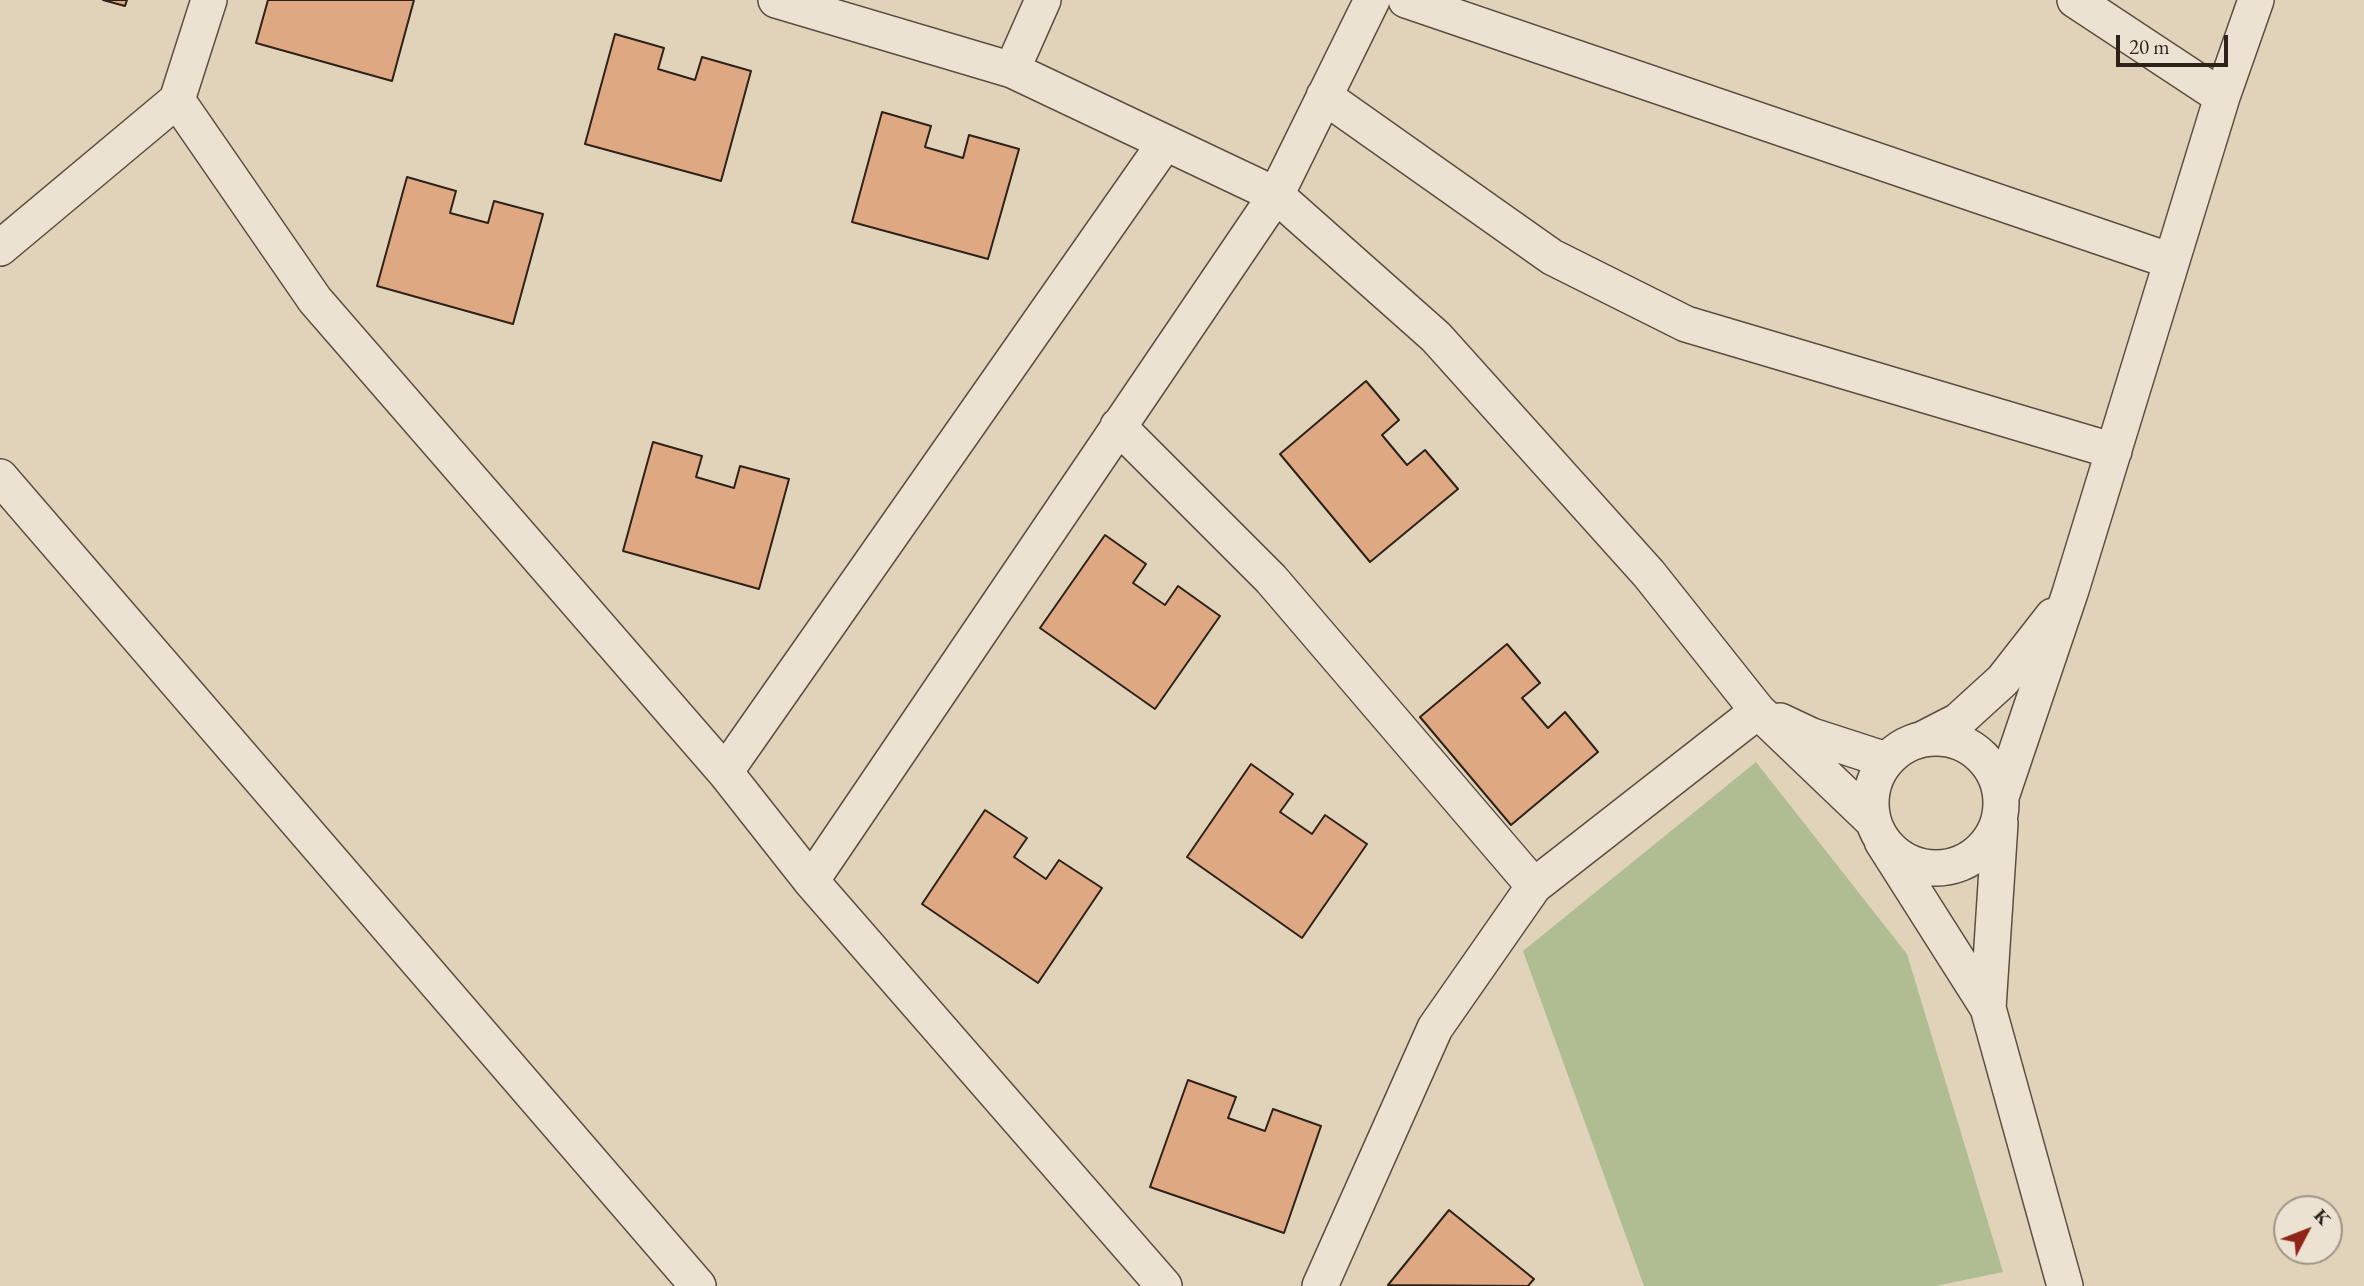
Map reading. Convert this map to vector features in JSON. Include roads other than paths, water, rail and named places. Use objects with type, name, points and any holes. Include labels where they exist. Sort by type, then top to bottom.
[{"type":"street","points":[[0,248],[177,100],[209,0]]},
{"type":"street","points":[[776,0],[1012,70],[1276,195],[1436,337],[1649,573],[1758,711],[1877,831],[1898,856],[1916,866],[1938,869],[1959,865],[1978,854],[1992,838],[2222,97],[2256,0]]},
{"type":"street","points":[[1012,70],[1043,0]]},
{"type":"street","points":[[811,881],[1276,195],[1372,0]]},
{"type":"street","points":[[1406,0],[2171,261]]},
{"type":"street","points":[[2075,0],[2222,97]]},
{"type":"street","points":[[1324,96],[1552,257],[1686,324],[2114,451]]},
{"type":"street","points":[[177,100],[315,300],[725,772],[811,881],[1164,1286]]},
{"type":"street","points":[[725,772],[1165,143]]},
{"type":"street","points":[[1118,426],[1271,579],[1534,886]]},
{"type":"street","points":[[0,477],[698,1286]]},
{"type":"street","points":[[2065,1286],[1988,1008],[1877,831],[1870,800],[1875,778],[1886,760],[1903,746],[1958,721],[2003,680],[2070,593]]},
{"type":"street","points":[[1758,711],[1812,736],[1886,760]]},
{"type":"street","points":[[1320,1286],[1435,1028],[1534,886],[1758,711]]},
{"type":"street","points":[[1923,739],[1945,738],[1966,745],[1983,758],[1995,775],[2001,807],[1988,1008]]}]
